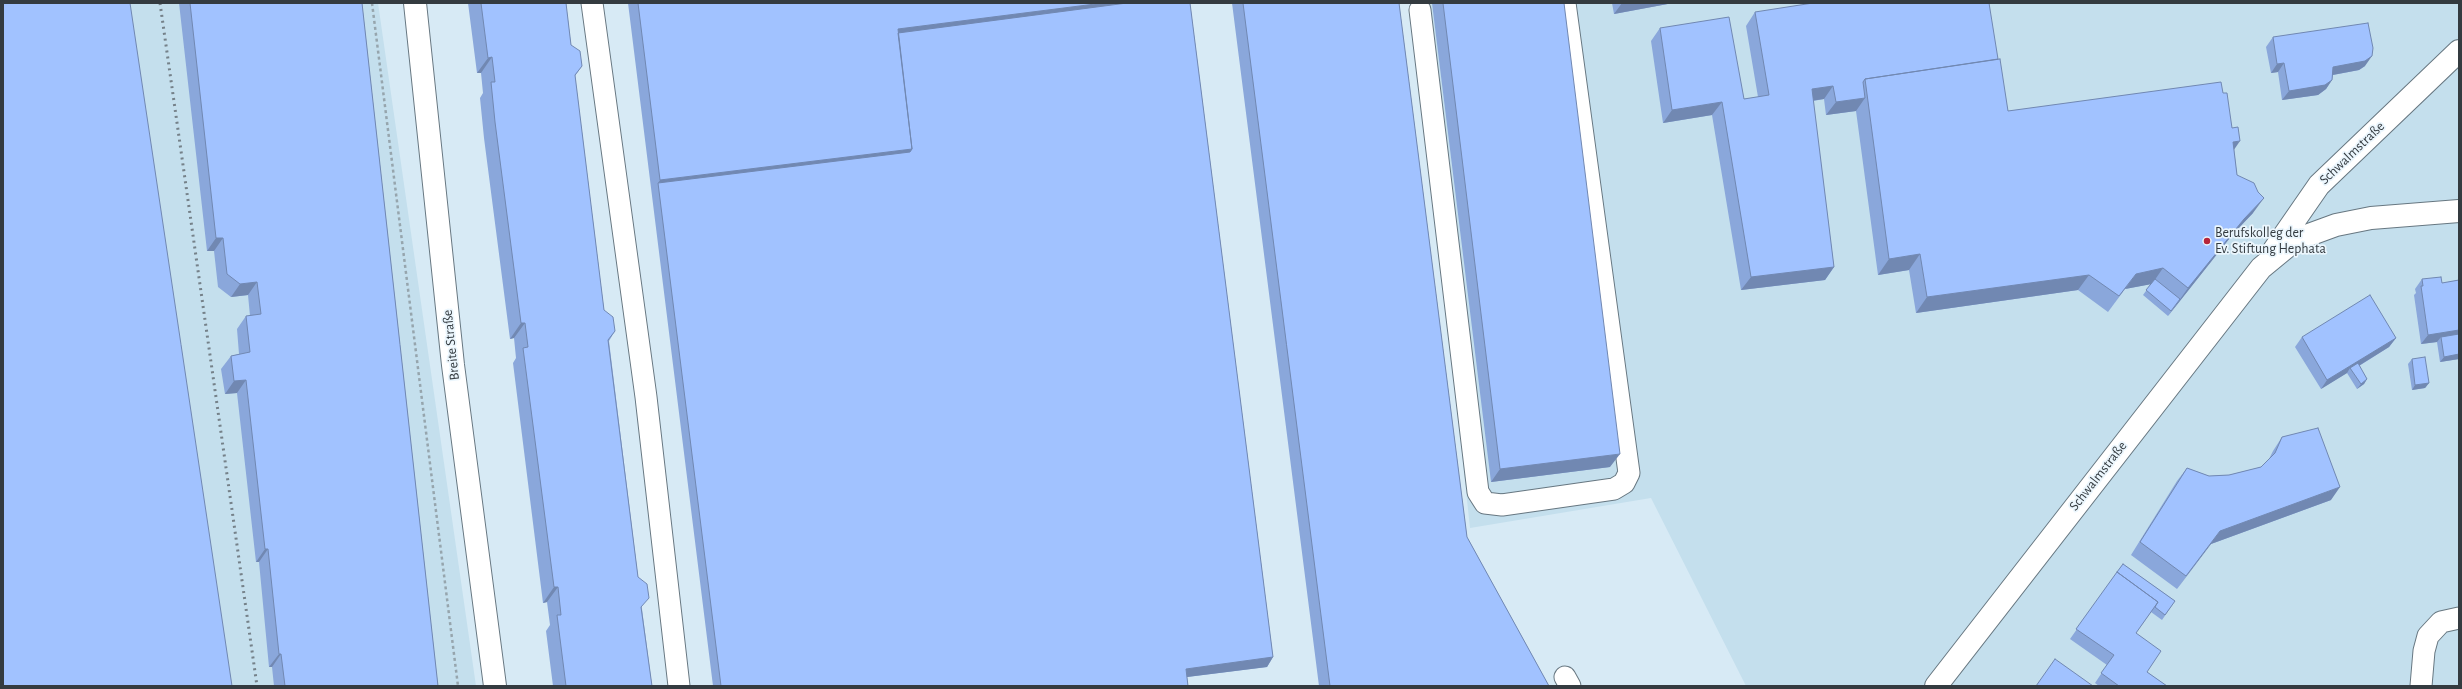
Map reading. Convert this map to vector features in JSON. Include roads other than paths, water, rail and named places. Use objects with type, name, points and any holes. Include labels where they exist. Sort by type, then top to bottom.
[{"type":"street","name":"Breite Straße","points":[[415,3],[453,365],[495,686]]},
{"type":"street","name":"Schwalmstraße","points":[[1936,686],[2261,268],[2318,185],[2459,51]]},
{"type":"street","name":"Schwalmstraße","points":[[2261,268],[2295,240],[2336,225],[2371,218],[2459,212]]},
{"type":"lane","points":[[592,3],[646,397],[679,686]]},
{"type":"lane","points":[[1420,10],[1478,492],[1485,503],[1502,506],[1614,489],[1624,483],[1629,472],[1565,3]]},
{"type":"lane","points":[[2421,686],[2424,651],[2428,636],[2440,622],[2459,618]]},
{"type":"railway","points":[[160,3],[257,686]]},
{"type":"place","name":"Berufskolleg der Ev. Stiftung Hephata","points":[[2207,241]]}]
